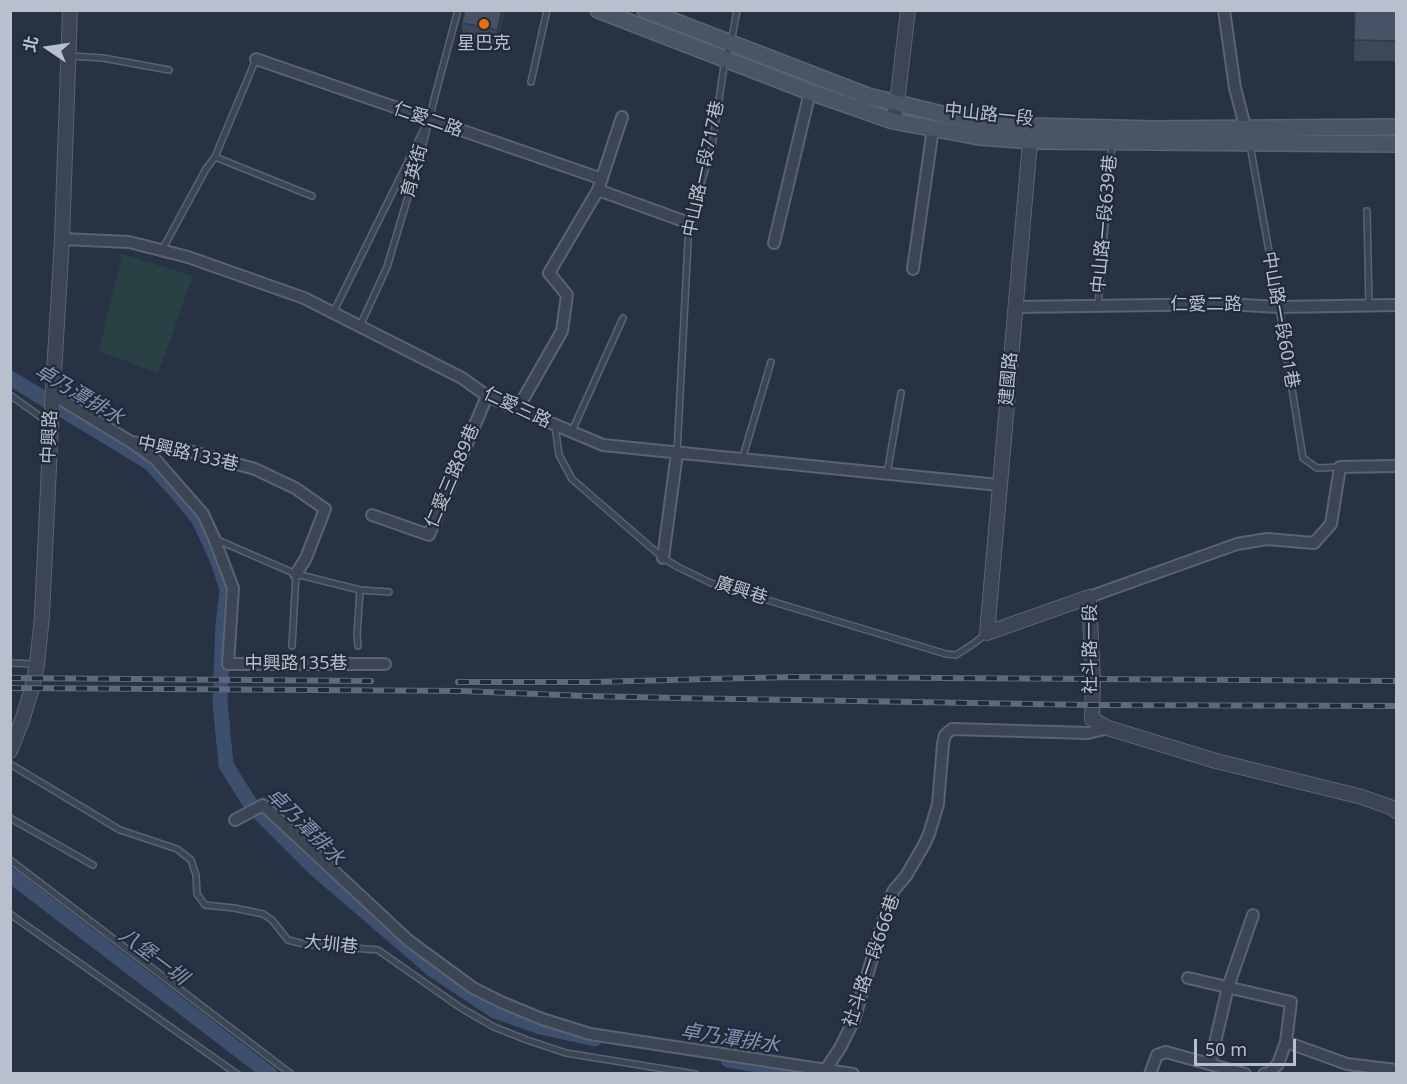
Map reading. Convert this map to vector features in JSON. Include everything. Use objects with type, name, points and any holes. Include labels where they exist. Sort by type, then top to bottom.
[{"type":"main road","name":"中山路一段","points":[[598,10],[810,92],[893,121],[980,137],[1153,129],[1396,144]]},
{"type":"main road","name":"中山路一段","points":[[645,10],[868,96],[1031,133],[1112,141],[1396,127]]},
{"type":"street","name":"中興路","points":[[10,751],[32,688],[43,606],[52,394],[62,239],[70,10]]},
{"type":"street","points":[[893,121],[908,10]]},
{"type":"street","points":[[1224,10],[1235,88],[1247,136]]},
{"type":"street","name":"仁愛二路","points":[[256,59],[600,184],[689,223]]},
{"type":"street","points":[[774,243],[810,92]]},
{"type":"street","points":[[518,408],[562,331],[567,294],[549,273],[600,184],[622,117]]},
{"type":"street","points":[[913,269],[933,129]]},
{"type":"street","name":"建國路","points":[[987,633],[1031,133]]},
{"type":"street","name":"仁愛三路","points":[[62,239],[129,242],[162,250],[304,298],[462,378],[487,396],[603,445],[999,485]]},
{"type":"street","name":"仁愛二路","points":[[1016,307],[1227,304],[1279,307],[1396,305]]},
{"type":"street","name":"中興路133巷","points":[[52,394],[131,442],[175,447],[255,469],[296,488],[325,509],[306,558],[296,574]]},
{"type":"street","name":"仁愛三路89巷","points":[[372,515],[429,534],[487,396]]},
{"type":"street","name":"中興路135巷","points":[[131,442],[155,459],[203,514],[214,538],[233,588],[228,664],[385,664]]},
{"type":"street","points":[[663,558],[677,453]]},
{"type":"street","points":[[1340,467],[1396,466]]},
{"type":"street","name":"社斗路一段","points":[[1108,728],[1092,719],[1093,679],[1089,597],[1237,544],[1267,539],[1314,543],[1331,524],[1340,467]]},
{"type":"street","points":[[987,633],[1089,597]]},
{"type":"street","points":[[1108,728],[1216,761],[1362,797],[1393,807],[1396,811]]},
{"type":"street","name":"社斗路一段666巷","points":[[826,1071],[854,1020],[890,898],[906,876],[929,834],[938,804],[945,735],[952,729],[1088,732],[1108,728]]},
{"type":"street","points":[[235,820],[263,805],[409,941],[473,988],[542,1019],[590,1034],[853,1074]]},
{"type":"street","points":[[1210,1064],[1228,987],[1253,915]]},
{"type":"street","points":[[1188,978],[1291,1002],[1286,1042],[1278,1064],[1269,1073],[1264,1074]]},
{"type":"street","points":[[1286,1042],[1347,1064],[1396,1070]]},
{"type":"street","points":[[1150,1074],[1157,1055],[1166,1052],[1245,1074]]},
{"type":"lane","name":"育英街","points":[[360,326],[387,267],[419,160],[458,10]]},
{"type":"lane","points":[[531,82],[547,10]]},
{"type":"lane","name":"中山路一段717巷","points":[[677,453],[689,223],[712,147],[725,59],[736,10]]},
{"type":"lane","points":[[69,56],[103,58],[169,70]]},
{"type":"lane","points":[[162,250],[206,169],[215,157],[256,59]]},
{"type":"lane","points":[[333,313],[429,120]]},
{"type":"lane","name":"中山路一段601巷","points":[[1247,136],[1279,307],[1303,458],[1317,468],[1340,467]]},
{"type":"lane","name":"中山路一段639巷","points":[[1098,306],[1112,141]]},
{"type":"lane","points":[[215,157],[312,196]]},
{"type":"lane","points":[[1367,211],[1370,306]]},
{"type":"lane","points":[[571,432],[623,318]]},
{"type":"lane","points":[[742,460],[771,362]]},
{"type":"lane","points":[[887,474],[901,393]]},
{"type":"lane","points":[[10,395],[51,424]]},
{"type":"lane","name":"廣興巷","points":[[555,426],[560,455],[572,479],[663,558],[711,582],[946,654],[956,655],[987,633]]},
{"type":"lane","points":[[214,538],[296,574],[360,590],[388,592]]},
{"type":"lane","points":[[292,646],[296,574]]},
{"type":"lane","points":[[358,646],[360,590]]},
{"type":"lane","points":[[10,663],[37,664]]},
{"type":"lane","name":"大圳巷","points":[[10,764],[120,830],[177,849],[191,860],[196,875],[197,894],[205,905],[263,914],[273,920],[288,940],[304,944],[378,950],[461,1008],[494,1027],[526,1040],[566,1053],[694,1074]]},
{"type":"lane","points":[[10,818],[93,865]]},
{"type":"lane","points":[[10,860],[291,1074]]},
{"type":"lane","points":[[10,914],[237,1074]]},
{"type":"green space","points":[[122,254],[193,276],[158,373],[99,351]]},
{"type":"building","points":[[465,10],[502,10],[497,30],[462,23]]},
{"type":"building","points":[[1355,10],[1396,10],[1396,41],[1354,40]]},
{"type":"waterway","name":"卓乃潭排水","points":[[10,378],[150,463],[199,520],[217,559],[227,589],[220,702],[226,765],[251,805],[312,866],[433,970],[495,1011],[540,1027],[595,1039]]},
{"type":"waterway","name":"八堡一圳","points":[[10,875],[270,1074]]},
{"type":"waterway","name":"卓乃潭排水","points":[[728,1060],[811,1074]]},
{"type":"railway","points":[[458,682],[590,682],[791,677],[1396,681]]},
{"type":"railway","points":[[10,678],[371,681]]},
{"type":"railway","points":[[10,688],[462,691],[586,696],[1091,705],[1396,706]]},
{"type":"place","name":"星巴克","points":[[484,24]]}]
